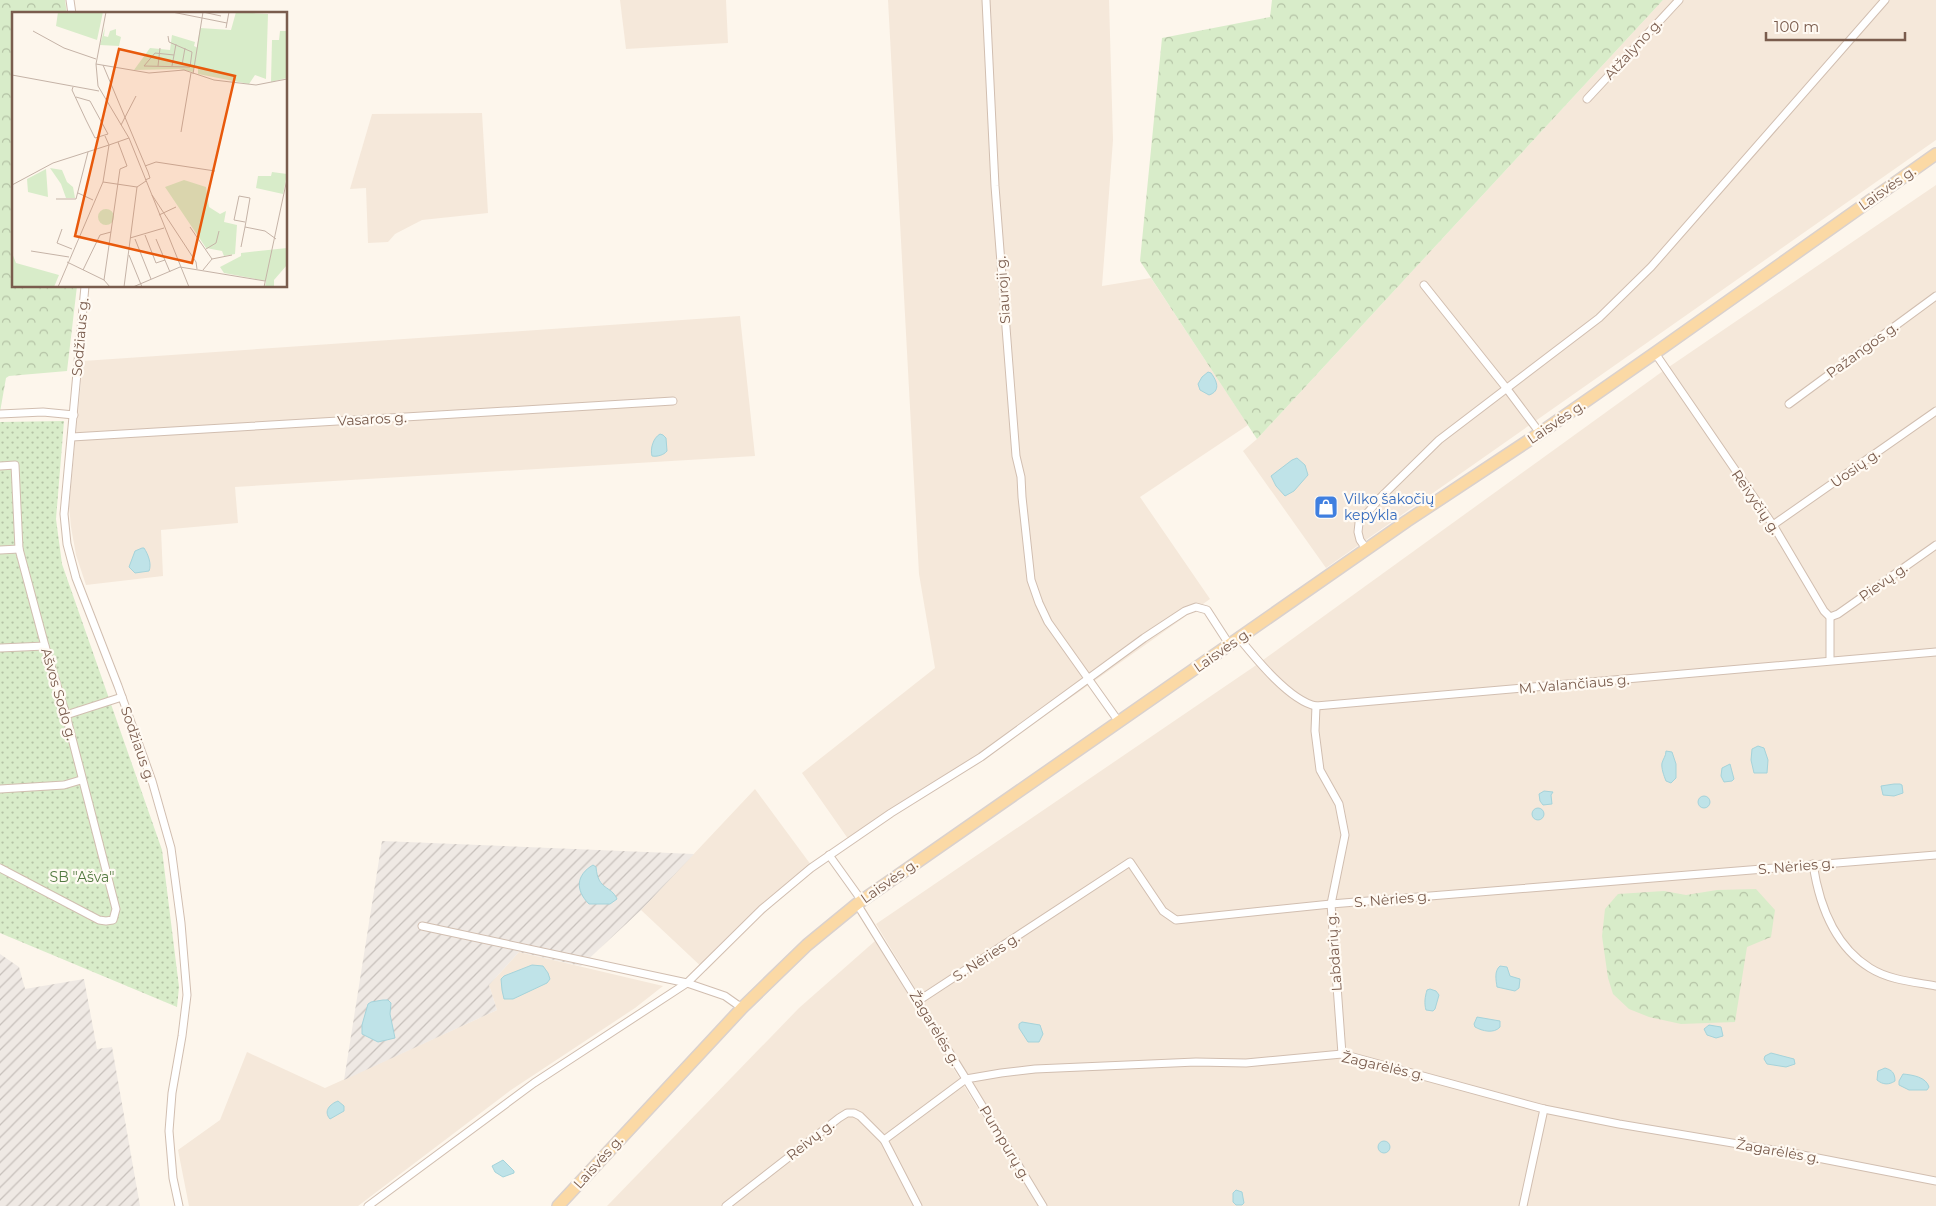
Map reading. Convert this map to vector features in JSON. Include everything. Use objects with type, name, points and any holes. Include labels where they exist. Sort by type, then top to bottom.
[{"type":"main road","name":"Laisvės g.","points":[[558,1206],[742,1008],[802,950],[859,902],[1234,641],[1540,434],[1936,154]]},
{"type":"street","name":"Siauroji g.","points":[[986,0],[995,186],[1016,456],[1021,477],[1031,580],[1048,622],[1119,722]]},
{"type":"street","name":"Atžalyno g.","points":[[1587,99],[1679,0]]},
{"type":"street","points":[[1367,550],[1360,540],[1358,532],[1359,523],[1364,515],[1440,440],[1599,318],[1651,267],[1885,0]]},
{"type":"street","points":[[1424,285],[1508,389],[1540,434]]},
{"type":"street","name":"Sodžiaus g.","points":[[85,288],[64,514],[67,544],[76,578],[152,781],[170,848],[181,923],[187,995],[172,1093],[169,1132],[179,1206]]},
{"type":"street","name":"Pažangos g.","points":[[1788,404],[1936,296]]},
{"type":"street","name":"Reivyčių g.","points":[[1655,353],[1773,525],[1824,612],[1830,617]]},
{"type":"street","name":"Vasaros g.","points":[[72,437],[673,401]]},
{"type":"street","name":"Uosių g.","points":[[1773,525],[1936,410]]},
{"type":"street","points":[[0,414],[44,412],[74,415]]},
{"type":"street","name":"Ašvos Sodo g.","points":[[0,466],[15,465],[19,549],[66,715],[116,909],[113,920],[99,920],[0,868]]},
{"type":"street","name":"Pievų g.","points":[[1830,617],[1838,614],[1936,545]]},
{"type":"street","points":[[0,550],[19,549]]},
{"type":"street","name":"M. Valančiaus g.","points":[[368,1206],[534,1083],[687,983],[792,882],[891,813],[981,757],[1144,638],[1196,607],[1207,610],[1234,641],[1294,696],[1308,705],[1316,706],[1936,652]]},
{"type":"street","points":[[1830,617],[1830,660]]},
{"type":"street","points":[[0,648],[45,646]]},
{"type":"street","points":[[66,715],[122,697]]},
{"type":"street","name":"Labdarių g.","points":[[1316,706],[1315,731],[1320,770],[1340,804],[1345,835],[1331,904],[1342,1054]]},
{"type":"street","points":[[0,789],[64,785],[82,780]]},
{"type":"street","name":"Žagarėlės g.","points":[[830,855],[966,1079],[1001,1073],[1091,1066],[1196,1062],[1246,1063],[1342,1054],[1544,1109],[1619,1124],[1792,1153],[1936,1181]]},
{"type":"street","name":"S. Nėries g.","points":[[918,1001],[1130,862],[1163,911],[1176,920],[1331,904],[1936,855]]},
{"type":"street","points":[[1813,864],[1816,886],[1827,921],[1846,947],[1870,968],[1898,979],[1936,986]]},
{"type":"street","points":[[422,926],[687,983],[725,996],[742,1008]]},
{"type":"street","points":[[884,1140],[966,1079]]},
{"type":"street","name":"Pumpurų g.","points":[[966,1079],[1043,1206]]},
{"type":"street","points":[[1523,1206],[1544,1109]]},
{"type":"street","name":"Reivų g.","points":[[726,1206],[847,1113],[854,1113],[860,1116],[884,1140],[918,1206]]},
{"type":"shaded area","points":[[620,0],[726,0],[728,43],[626,49]]},
{"type":"shaded area","points":[[888,0],[1109,0],[1113,140],[1102,286],[1151,278],[1248,425],[1140,497],[1210,599],[1076,694],[851,843],[802,773],[935,668],[919,574]]},
{"type":"shaded area","points":[[1663,0],[1936,0],[1936,140],[1326,568],[1243,451],[1257,439]]},
{"type":"shaded area","points":[[482,113],[488,213],[422,220],[395,234],[388,242],[368,243],[366,188],[350,189],[372,114]]},
{"type":"shaded area","points":[[1936,185],[1936,1206],[1047,1206],[876,924],[1252,668],[1663,371]]},
{"type":"shaded area","points":[[740,316],[755,456],[235,487],[238,523],[161,530],[163,576],[86,585],[76,555],[69,506],[83,361]]},
{"type":"shaded area","points":[[755,789],[814,869],[785,893],[706,971],[641,910]]},
{"type":"shaded area","points":[[382,841],[694,854],[641,910],[581,966],[519,952],[489,985],[497,1010],[344,1080]]},
{"type":"shaded area","points":[[875,941],[1038,1206],[607,1206],[799,1008]]},
{"type":"shaded area","points":[[519,952],[663,986],[635,1008],[511,1090],[358,1206],[189,1206],[178,1150],[220,1120],[247,1052],[325,1088],[497,1010],[489,985]]},
{"type":"shaded area","points":[[0,954],[19,967],[25,989],[84,979],[97,1049],[112,1047],[140,1206],[0,1206]]},
{"type":"green space","points":[[0,0],[65,0],[67,12],[12,12],[12,288],[77,288],[67,371],[9,376],[6,378],[0,412]]},
{"type":"green space","points":[[1272,0],[1663,0],[1257,439],[1140,261],[1162,38],[1270,17]]},
{"type":"green space","name":"SB \"Ašva\"","points":[[64,421],[56,519],[62,564],[162,850],[179,987],[177,1007],[0,933],[0,422]]},
{"type":"green space","points":[[1756,889],[1775,910],[1771,937],[1747,947],[1735,1022],[1681,1024],[1649,1017],[1629,1009],[1613,994],[1608,978],[1602,936],[1605,909],[1618,894],[1664,891],[1686,895],[1717,890]]},
{"type":"water","points":[[1208,372],[1213,376],[1217,386],[1215,391],[1209,395],[1200,390],[1198,384]]},
{"type":"water","points":[[660,434],[666,438],[667,451],[664,454],[652,456],[653,444]]},
{"type":"water","points":[[1297,458],[1305,465],[1308,475],[1294,491],[1285,496],[1276,486],[1271,476]]},
{"type":"water","points":[[144,548],[148,556],[150,568],[149,571],[135,573],[129,567],[135,551]]},
{"type":"water","points":[[1758,746],[1764,748],[1768,760],[1767,773],[1754,773],[1751,760],[1752,749]]},
{"type":"water","points":[[1666,751],[1672,752],[1676,764],[1676,778],[1671,783],[1666,781],[1662,767]]},
{"type":"water","points":[[1730,764],[1734,779],[1724,782],[1721,776],[1722,768]]},
{"type":"water","points":[[1902,785],[1903,793],[1894,796],[1883,795],[1881,786]]},
{"type":"water","points":[[1544,791],[1553,792],[1551,795],[1552,804],[1543,805],[1540,801],[1539,794]]},
{"type":"water","points":[[1706,796],[1709,797],[1709,807],[1702,808],[1699,807],[1698,800],[1699,797]]},
{"type":"water","points":[[1536,808],[1540,808],[1544,814],[1540,820],[1536,820],[1532,816],[1532,812]]},
{"type":"water","points":[[593,865],[596,867],[599,880],[617,899],[610,904],[589,904],[581,893],[579,883],[583,873]]},
{"type":"water","points":[[532,965],[543,966],[550,979],[547,983],[513,999],[504,999],[501,979]]},
{"type":"water","points":[[1500,966],[1507,967],[1510,976],[1520,979],[1519,988],[1515,991],[1497,987],[1496,973]]},
{"type":"water","points":[[1427,990],[1436,991],[1439,995],[1433,1011],[1426,1010],[1425,1005]]},
{"type":"water","points":[[388,1000],[391,1003],[390,1014],[395,1038],[378,1042],[362,1034],[362,1025],[368,1004]]},
{"type":"water","points":[[1477,1017],[1500,1021],[1500,1027],[1495,1031],[1484,1031],[1475,1027],[1474,1024]]},
{"type":"water","points":[[1022,1022],[1040,1025],[1043,1034],[1039,1042],[1028,1042],[1019,1028],[1019,1024]]},
{"type":"water","points":[[1709,1025],[1721,1027],[1723,1036],[1716,1038],[1707,1035],[1704,1029]]},
{"type":"water","points":[[1771,1053],[1794,1059],[1795,1064],[1786,1067],[1767,1064],[1764,1059],[1765,1056]]},
{"type":"water","points":[[1885,1068],[1893,1072],[1895,1081],[1886,1084],[1877,1080],[1878,1071]]},
{"type":"water","points":[[1903,1074],[1922,1079],[1929,1087],[1927,1090],[1909,1090],[1899,1085]]},
{"type":"water","points":[[338,1101],[344,1106],[344,1111],[330,1119],[327,1113],[328,1108]]},
{"type":"water","points":[[1386,1141],[1389,1142],[1389,1152],[1382,1153],[1379,1152],[1378,1145],[1379,1142]]},
{"type":"water","points":[[503,1160],[514,1173],[503,1177],[495,1172],[492,1166]]},
{"type":"water","points":[[1236,1190],[1242,1192],[1244,1203],[1242,1205],[1236,1205],[1233,1202],[1233,1193]]},
{"type":"place","name":"Vilko šakočių kepykla","points":[[1326,507]]}]
